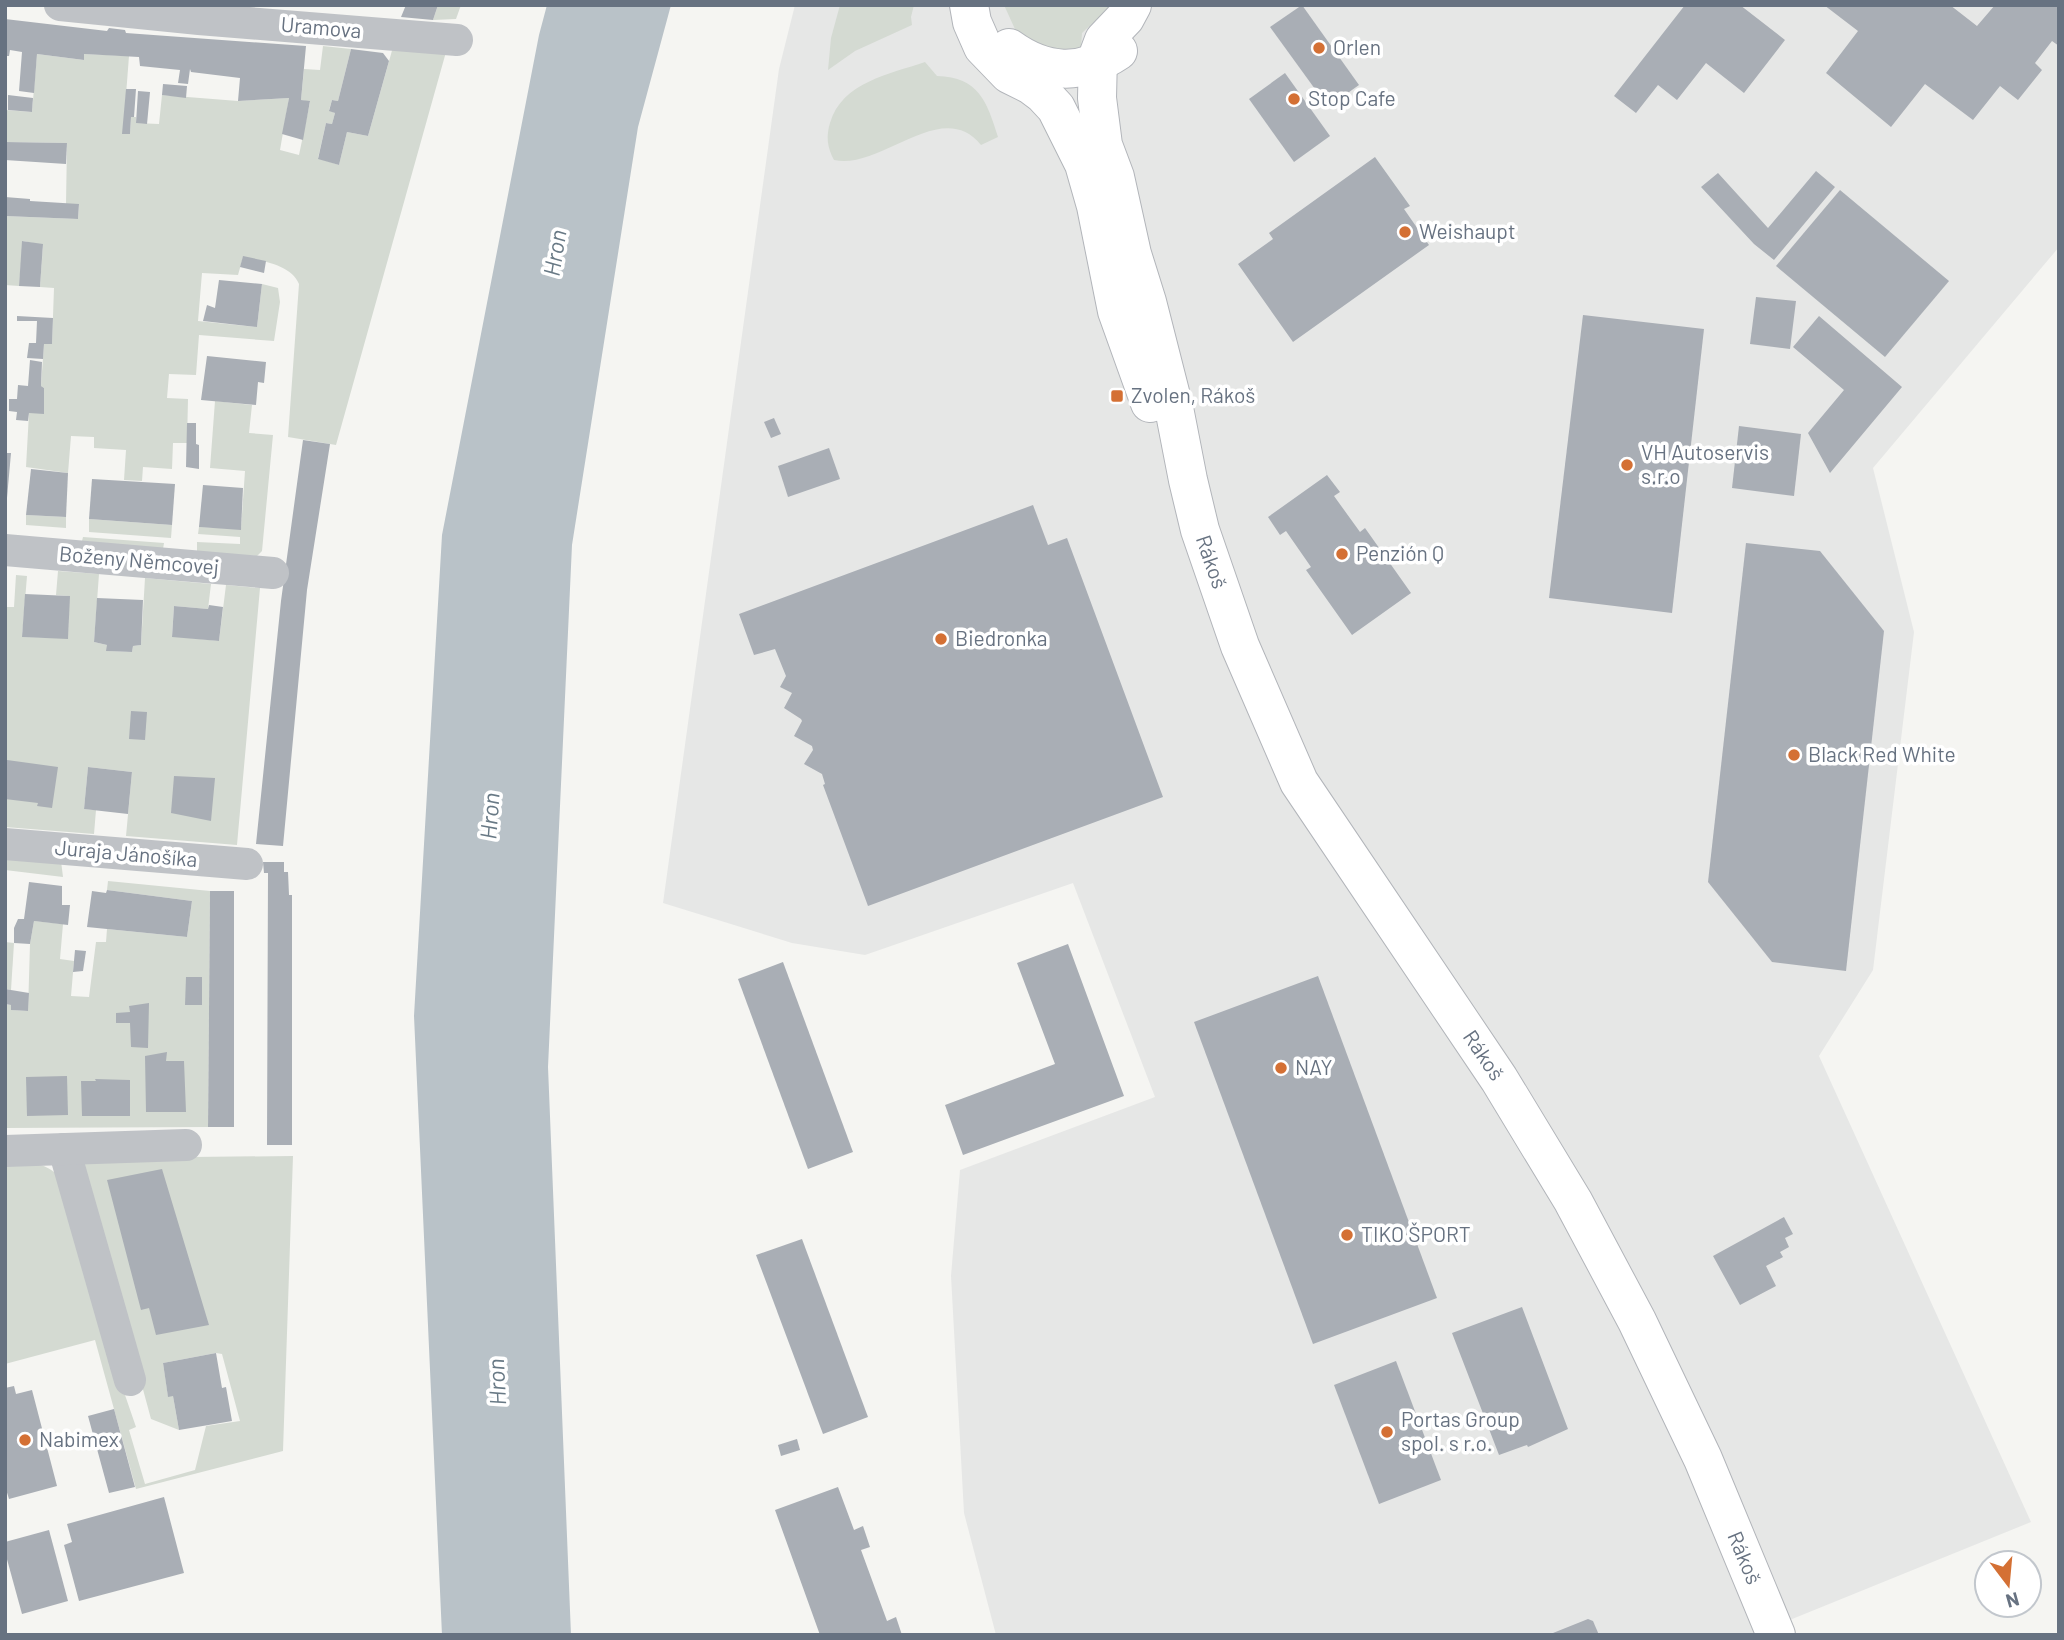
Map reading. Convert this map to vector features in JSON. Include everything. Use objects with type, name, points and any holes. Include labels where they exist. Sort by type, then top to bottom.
[{"type":"street","name":"Uramova","points":[[60,5],[201,12],[457,40]]},
{"type":"street","points":[[969,5],[972,22],[991,29],[1008,47],[1027,61],[1062,70],[1109,56],[1142,26],[1152,5]]},
{"type":"street","points":[[1109,56],[1100,48],[1125,18],[1132,5]]},
{"type":"street","name":"Rákoš","points":[[991,29],[994,60],[1009,74],[1031,85],[1056,108],[1100,171]]},
{"type":"street","name":"Rákoš","points":[[1100,171],[1103,145],[1097,97],[1109,56]]},
{"type":"street","name":"Rákoš","points":[[1049,68],[1074,103],[1084,139],[1100,171],[1132,254],[1174,408],[1200,530],[1240,646],[1298,782],[1499,1079],[1573,1201],[1637,1321],[1703,1460],[1776,1635]]},
{"type":"street","name":"Boženy Němcovej","points":[[5,550],[273,573]]},
{"type":"street","name":"Juraja Jánošíka","points":[[5,844],[247,864]]},
{"type":"street","points":[[5,1151],[186,1145]]},
{"type":"street","points":[[64,1149],[130,1380]]},
{"type":"shaded area","points":[[438,5],[461,5],[456,19],[433,20]]},
{"type":"shaded area","points":[[795,5],[2059,5],[2059,247],[1873,468],[1914,632],[1873,970],[1819,1056],[2031,1522],[1753,1635],[996,1635],[964,1513],[951,1276],[960,1170],[1155,1097],[1073,883],[865,955],[792,943],[663,903],[779,69]]},
{"type":"shaded area","points":[[840,5],[914,5],[912,25],[855,51],[828,70],[831,38]]},
{"type":"shaded area","points":[[1004,5],[1112,5],[1082,33],[1081,48],[1049,50],[1019,38]]},
{"type":"shaded area","points":[[323,46],[351,49],[338,101],[332,100],[329,110],[335,113],[332,124],[326,123],[318,158],[339,165],[347,132],[368,136],[393,47],[446,52],[336,445],[288,437],[299,284],[290,272],[283,268],[243,257],[238,275],[202,273],[198,321],[257,327],[262,284],[278,288],[280,302],[274,341],[199,335],[196,375],[169,374],[167,398],[188,399],[187,443],[173,443],[172,469],[143,467],[142,481],[124,480],[126,450],[94,448],[94,437],[71,436],[68,473],[26,467],[29,413],[44,413],[44,388],[41,386],[44,344],[52,344],[54,288],[40,287],[43,245],[23,241],[19,286],[5,285],[5,216],[78,219],[79,205],[66,204],[67,143],[5,142],[5,110],[32,112],[37,54],[84,60],[84,54],[129,56],[123,134],[130,134],[131,117],[136,117],[136,123],[159,124],[162,95],[238,101],[289,98],[280,150],[299,155],[310,102],[301,100],[304,69],[320,70]]},
{"type":"shaded area","points":[[925,62],[937,76],[963,81],[979,94],[990,113],[998,137],[981,145],[965,132],[948,128],[929,131],[852,161],[834,160],[829,146],[829,128],[836,109],[845,98],[869,82]]},
{"type":"shaded area","points":[[215,401],[252,405],[249,433],[273,435],[262,551],[257,556],[197,552],[197,542],[240,544],[240,537],[198,534],[199,527],[241,529],[245,471],[210,468]]},
{"type":"shaded area","points":[[26,515],[66,517],[66,528],[26,525]]},
{"type":"shaded area","points":[[89,519],[172,525],[171,538],[89,532]]},
{"type":"shaded area","points":[[83,537],[164,543],[163,549],[82,541]]},
{"type":"shaded area","points":[[58,571],[99,574],[94,642],[107,645],[107,651],[132,652],[133,646],[141,645],[145,578],[211,584],[208,609],[174,606],[172,636],[219,641],[226,585],[260,588],[237,845],[126,836],[132,772],[88,767],[84,809],[96,810],[94,834],[5,827],[5,607],[14,607],[16,575],[27,576],[22,637],[68,638],[69,596],[56,595]]},
{"type":"shaded area","points":[[5,856],[61,861],[63,877],[5,870]]},
{"type":"shaded area","points":[[108,881],[210,891],[208,1127],[5,1128],[5,1004],[11,1005],[12,1010],[28,1011],[30,944],[34,921],[63,924],[60,959],[74,961],[71,996],[89,997],[96,942],[106,942],[107,929],[187,937],[192,901],[107,890]]},
{"type":"shaded area","points":[[5,942],[14,943],[11,990],[5,989]]},
{"type":"shaded area","points":[[293,1156],[283,1451],[136,1489],[95,1340],[5,1364],[5,1163],[28,1163],[49,1168],[61,1179],[105,1337],[136,1427],[129,1430],[145,1484],[195,1470],[206,1426],[240,1421],[222,1354],[216,1353],[163,1363],[168,1396],[173,1396],[179,1430],[151,1419],[83,1167],[86,1162]]},
{"type":"water","name":"Hron","points":[[547,5],[671,5],[638,127],[572,545],[548,1067],[571,1635],[442,1635],[414,1016],[442,535]]},
{"type":"building","points":[[406,5],[438,5],[433,20],[401,17]]},
{"type":"building","points":[[1302,5],[1359,85],[1328,107],[1270,27]]},
{"type":"building","points":[[1685,5],[1740,5],[1785,40],[1744,93],[1706,63],[1677,100],[1658,85],[1636,113],[1614,96]]},
{"type":"building","points":[[1824,5],[1950,5],[1977,26],[1995,5],[2059,5],[2059,46],[2052,41],[2035,63],[2042,70],[2018,100],[2000,86],[1973,120],[1925,84],[1891,127],[1826,73],[1858,31]]},
{"type":"building","points":[[5,19],[107,31],[109,28],[125,30],[126,33],[306,46],[301,100],[310,101],[303,140],[282,134],[289,98],[238,101],[240,78],[191,72],[190,69],[188,84],[178,83],[180,70],[140,66],[139,57],[84,54],[84,60],[37,54],[34,93],[19,91],[22,52],[10,50],[9,56],[5,56]]},
{"type":"building","points":[[351,49],[383,53],[389,61],[368,136],[347,132],[339,165],[318,159],[326,123],[332,124],[335,113],[329,111],[332,100],[338,101]]},
{"type":"building","points":[[1285,73],[1330,136],[1294,162],[1249,99]]},
{"type":"building","points":[[163,84],[187,86],[186,98],[162,95]]},
{"type":"building","points":[[126,89],[136,89],[134,117],[131,117],[130,134],[122,134]]},
{"type":"building","points":[[138,91],[150,92],[147,124],[136,123]]},
{"type":"building","points":[[8,95],[33,98],[32,112],[8,110]]},
{"type":"building","points":[[5,142],[67,143],[66,164],[5,160]]},
{"type":"building","points":[[1375,157],[1410,206],[1404,209],[1429,245],[1293,342],[1238,264],[1273,239],[1269,233]]},
{"type":"building","points":[[1816,171],[1835,187],[1774,260],[1754,244],[1701,187],[1718,173],[1768,228]]},
{"type":"building","points":[[1840,190],[1949,281],[1885,357],[1776,266]]},
{"type":"building","points":[[5,197],[79,204],[78,219],[5,216]]},
{"type":"building","points":[[22,241],[43,244],[40,287],[19,286]]},
{"type":"building","points":[[243,256],[266,261],[264,273],[240,267]]},
{"type":"building","points":[[219,280],[262,284],[257,327],[203,321],[207,305],[215,308]]},
{"type":"building","points":[[1756,297],[1796,301],[1790,349],[1750,344]]},
{"type":"building","points":[[1583,315],[1704,329],[1672,613],[1549,598]]},
{"type":"building","points":[[17,316],[53,318],[52,344],[44,344],[43,359],[27,358],[29,343],[36,343],[37,321],[17,321]]},
{"type":"building","points":[[1819,316],[1902,387],[1830,473],[1808,433],[1844,390],[1793,347]]},
{"type":"building","points":[[207,356],[266,362],[264,383],[258,382],[256,405],[201,400]]},
{"type":"building","points":[[30,360],[42,362],[44,414],[29,413],[28,421],[16,420],[17,412],[9,411],[9,399],[17,399],[18,385],[28,386]]},
{"type":"building","points":[[774,418],[781,434],[771,438],[764,422]]},
{"type":"building","points":[[187,423],[196,423],[199,469],[186,467]]},
{"type":"building","points":[[1739,426],[1801,434],[1794,496],[1732,488]]},
{"type":"building","points":[[303,440],[330,444],[307,590],[283,846],[256,844],[281,601]]},
{"type":"building","points":[[829,448],[840,479],[788,497],[778,466]]},
{"type":"building","points":[[5,453],[11,453],[7,498],[5,498]]},
{"type":"building","points":[[31,469],[68,473],[66,517],[26,515]]},
{"type":"building","points":[[1327,475],[1340,492],[1334,496],[1360,532],[1365,528],[1411,593],[1352,635],[1306,570],[1311,567],[1286,531],[1280,535],[1268,517]]},
{"type":"building","points":[[92,479],[175,484],[172,525],[89,519]]},
{"type":"building","points":[[203,485],[243,488],[241,530],[199,527]]},
{"type":"building","points":[[1033,505],[1048,545],[1067,538],[1163,797],[868,906],[823,785],[822,774],[804,764],[813,750],[812,746],[794,736],[802,721],[784,708],[792,693],[780,687],[786,676],[775,649],[754,655],[739,614]]},
{"type":"building","points":[[1746,543],[1820,551],[1884,631],[1846,971],[1772,962],[1708,882]]},
{"type":"building","points":[[25,594],[70,596],[68,639],[22,637]]},
{"type":"building","points":[[97,598],[143,600],[141,645],[133,646],[132,652],[106,651],[107,645],[94,642]]},
{"type":"building","points":[[209,605],[223,607],[219,641],[172,637],[174,606],[208,609]]},
{"type":"building","points":[[131,711],[147,712],[145,740],[129,739]]},
{"type":"building","points":[[7,760],[58,767],[52,808],[37,806],[38,803],[5,799]]},
{"type":"building","points":[[88,767],[132,772],[128,814],[84,809]]},
{"type":"building","points":[[174,776],[215,778],[211,821],[171,813]]},
{"type":"building","points":[[263,862],[284,862],[284,872],[288,872],[289,895],[292,895],[292,1145],[267,1145],[268,873],[264,873]]},
{"type":"building","points":[[29,882],[62,886],[62,905],[70,905],[68,925],[34,921],[30,944],[14,943],[14,928],[18,919],[24,919]]},
{"type":"building","points":[[107,890],[192,901],[187,937],[87,927],[92,891],[106,893]]},
{"type":"building","points":[[210,891],[234,891],[234,1127],[208,1127]]},
{"type":"building","points":[[1068,944],[1124,1096],[963,1155],[945,1105],[1055,1064],[1017,963]]},
{"type":"building","points":[[75,950],[86,951],[83,971],[73,972]]},
{"type":"building","points":[[783,962],[853,1152],[808,1169],[738,979]]},
{"type":"building","points":[[1318,976],[1437,1298],[1313,1344],[1194,1022]]},
{"type":"building","points":[[186,977],[202,977],[202,1005],[185,1005]]},
{"type":"building","points":[[5,989],[29,993],[28,1011],[11,1010],[11,1005],[5,1004]]},
{"type":"building","points":[[149,1003],[148,1048],[131,1047],[130,1023],[116,1023],[116,1013],[130,1012],[129,1006]]},
{"type":"building","points":[[167,1052],[166,1061],[184,1061],[186,1112],[146,1112],[145,1056]]},
{"type":"building","points":[[67,1076],[68,1115],[27,1116],[26,1077]]},
{"type":"building","points":[[95,1079],[130,1080],[130,1116],[82,1116],[81,1081],[96,1081]]},
{"type":"building","points":[[162,1169],[209,1325],[156,1335],[149,1308],[141,1310],[107,1180]]},
{"type":"building","points":[[1784,1217],[1793,1234],[1785,1238],[1789,1247],[1780,1252],[1783,1257],[1766,1266],[1776,1286],[1740,1305],[1713,1256]]},
{"type":"building","points":[[802,1239],[868,1417],[823,1434],[756,1255]]},
{"type":"building","points":[[1522,1307],[1568,1429],[1528,1447],[1527,1445],[1499,1455],[1452,1333]]},
{"type":"building","points":[[216,1353],[222,1388],[226,1387],[232,1421],[179,1430],[173,1396],[168,1397],[163,1363]]},
{"type":"building","name":"Portas Group spol. s r.o.","points":[[1396,1361],[1441,1480],[1379,1504],[1334,1385]]},
{"type":"building","name":"Nabimex","points":[[14,1386],[16,1394],[32,1390],[57,1486],[9,1499],[5,1486],[5,1388]]},
{"type":"building","points":[[114,1409],[135,1487],[109,1493],[88,1416]]},
{"type":"building","points":[[797,1439],[800,1450],[781,1456],[778,1445]]},
{"type":"building","points":[[838,1487],[854,1530],[863,1526],[870,1547],[861,1550],[887,1621],[896,1617],[902,1635],[820,1635],[775,1510]]},
{"type":"building","points":[[164,1497],[184,1573],[79,1601],[64,1545],[72,1542],[67,1524]]},
{"type":"building","points":[[49,1530],[68,1601],[22,1614],[5,1552],[5,1542]]},
{"type":"building","points":[[1588,1619],[1593,1621],[1599,1635],[1548,1635]]},
{"type":"place","name":"Orlen","points":[[1319,48]]},
{"type":"place","name":"Stop Cafe","points":[[1294,99]]},
{"type":"place","name":"Weishaupt","points":[[1405,232]]},
{"type":"place","name":"Zvolen, Rákoš","points":[[1117,396]]},
{"type":"place","name":"VH Autoservis s.r.o","points":[[1627,465]]},
{"type":"place","name":"Penzión Q","points":[[1342,554]]},
{"type":"place","name":"Biedronka","points":[[941,639]]},
{"type":"place","name":"Black Red White","points":[[1794,755]]},
{"type":"place","name":"NAY","points":[[1281,1068]]},
{"type":"place","name":"TIKO ŠPORT","points":[[1347,1235]]},
{"type":"place","name":"Portas Group spol. s r.o.","points":[[1387,1432]]},
{"type":"place","name":"Nabimex","points":[[25,1440]]}]
